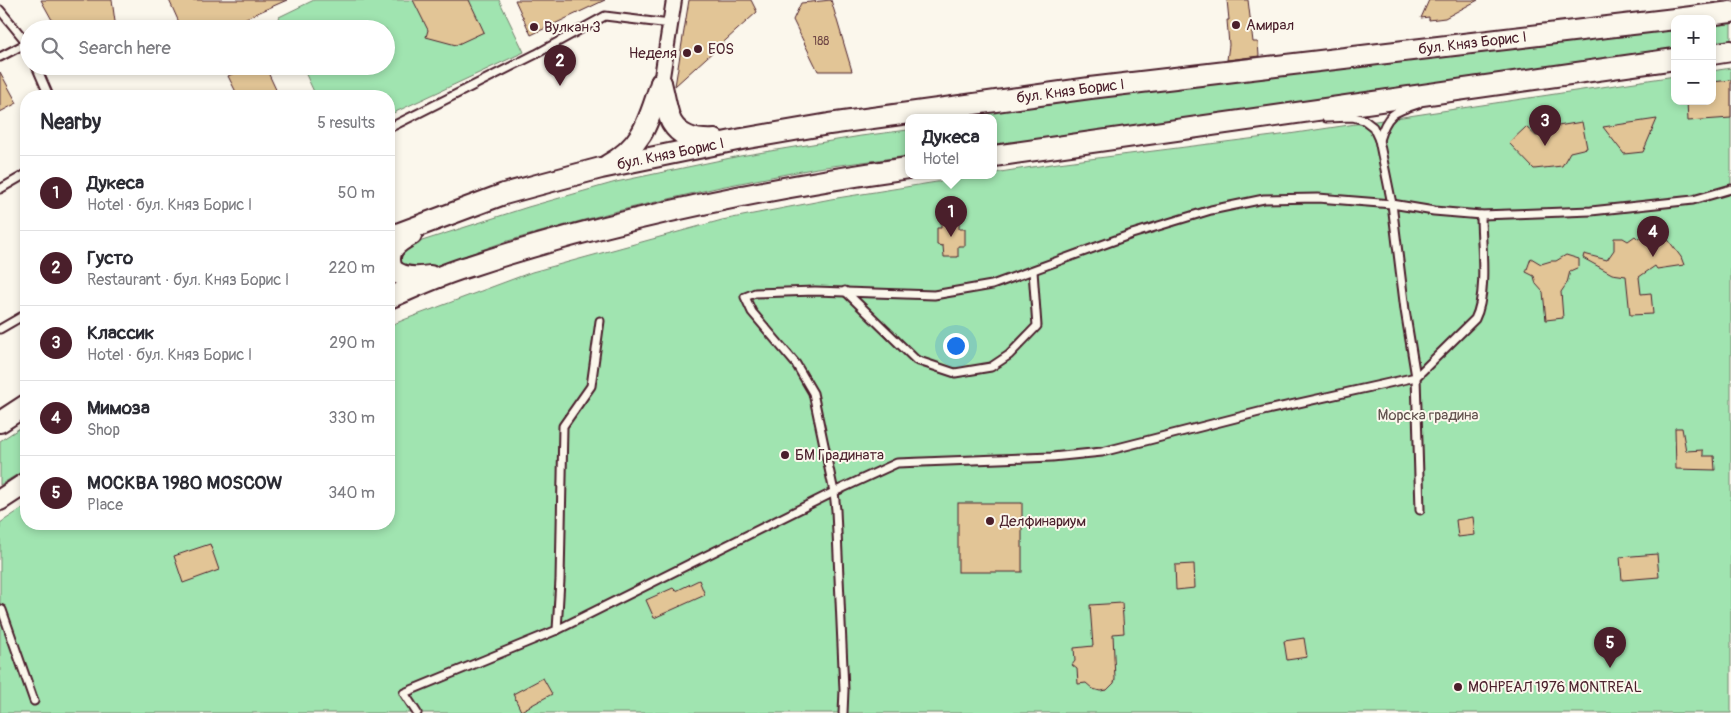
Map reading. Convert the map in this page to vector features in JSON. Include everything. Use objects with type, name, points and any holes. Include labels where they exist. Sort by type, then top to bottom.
[{"type":"main road","name":"бул. Княз Борис I","points":[[1707,15],[1731,12]]},
{"type":"main road","name":"бул. Княз Борис I","points":[[395,235],[504,194],[602,168],[742,139],[898,113],[1090,88],[1671,19]]},
{"type":"main road","points":[[1716,53],[1731,51]]},
{"type":"main road","points":[[997,156],[1671,60]]},
{"type":"main road","points":[[661,83],[672,123],[685,135],[706,141],[742,139]]},
{"type":"main road","points":[[602,168],[618,159],[636,143],[646,126],[661,83]]},
{"type":"main road","points":[[898,113],[905,114]]},
{"type":"main road","points":[[395,272],[411,278],[434,275],[586,231],[669,211],[762,191],[905,168]]},
{"type":"main road","points":[[395,247],[400,241],[452,214]]},
{"type":"main road","points":[[395,296],[468,266]]},
{"type":"main road","points":[[0,422],[20,408]]},
{"type":"main road","points":[[0,500],[20,487]]},
{"type":"street","points":[[661,83],[674,0]]},
{"type":"lane","points":[[0,10],[20,36]]},
{"type":"lane","points":[[395,125],[536,54],[606,16],[670,24]]},
{"type":"lane","points":[[0,57],[20,49]]},
{"type":"lane","points":[[40,75],[46,90]]},
{"type":"lane","points":[[1380,140],[1386,121],[1394,112],[1472,88]]},
{"type":"lane","points":[[1254,120],[1360,118],[1373,127],[1380,140],[1392,204],[1405,310],[1416,377],[1420,510]]},
{"type":"lane","points":[[0,189],[20,177]]},
{"type":"lane","points":[[843,713],[834,492],[813,393],[796,364],[752,312],[745,297],[755,293],[845,291],[934,295],[992,285],[1132,234],[1211,210],[1264,199],[1318,198],[1392,204],[1434,211],[1481,215],[1591,211],[1693,200],[1731,189]]},
{"type":"lane","points":[[417,713],[404,693],[557,630],[834,492],[897,463],[1052,457],[1102,452],[1263,411],[1416,377],[1479,312],[1483,289],[1481,215]]},
{"type":"lane","points":[[845,291],[916,360],[955,373],[991,367],[1010,355],[1037,326],[1033,271]]},
{"type":"lane","points":[[0,329],[20,317]]},
{"type":"lane","points":[[557,630],[563,426],[590,386],[600,321]]},
{"type":"lane","points":[[0,609],[2,610],[34,701]]},
{"type":"green space","points":[[314,0],[499,0],[524,52],[395,112],[395,90],[313,90],[306,75],[395,75],[395,20],[280,20],[279,17]]},
{"type":"green space","points":[[1731,22],[1731,42],[1716,44],[1716,24]]},
{"type":"green space","points":[[1671,29],[1671,51],[997,148],[997,114],[965,114]]},
{"type":"green space","name":"Морска градина","points":[[1731,68],[1731,713],[0,713],[0,523],[20,510],[20,530],[395,530],[395,324],[532,272],[722,220],[831,199],[955,179],[997,179],[997,173],[1058,163],[1289,134],[1671,77],[1671,105],[1716,105],[1716,70]]},
{"type":"green space","points":[[905,130],[905,156],[817,168],[720,187],[613,212],[504,242],[417,273],[402,267],[401,257],[407,248],[422,241],[528,207],[616,182],[740,156]]},
{"type":"green space","points":[[20,428],[20,473],[0,485],[0,441]]},
{"type":"building","points":[[41,0],[112,0],[115,20],[52,20]]},
{"type":"building","points":[[169,0],[287,0],[241,20],[178,20]]},
{"type":"building","points":[[413,0],[469,0],[484,32],[456,45],[426,37],[428,30]]},
{"type":"building","points":[[515,0],[605,0],[531,35]]},
{"type":"building","name":"EOS","points":[[689,0],[751,0],[757,12],[675,86]]},
{"type":"building","points":[[831,0],[852,71],[818,71],[793,20],[801,3]]},
{"type":"building","points":[[1227,0],[1248,0],[1253,42],[1258,42],[1259,56],[1227,60],[1229,45],[1227,20],[1229,20]]},
{"type":"building","points":[[1429,0],[1478,0],[1445,18],[1429,20],[1429,17],[1421,18]]},
{"type":"building","points":[[0,72],[17,103],[0,112]]},
{"type":"building","points":[[269,75],[276,90],[235,90],[228,76]]},
{"type":"building","points":[[1731,80],[1731,118],[1688,121],[1687,105],[1716,105],[1716,82]]},
{"type":"building","points":[[1657,119],[1643,152],[1624,154],[1603,127]]},
{"type":"building","points":[[1582,122],[1587,148],[1570,152],[1562,166],[1534,169],[1509,143],[1526,127],[1536,136],[1548,134],[1552,127]]},
{"type":"building","points":[[959,220],[959,229],[965,229],[965,246],[958,246],[958,257],[944,257],[943,246],[937,245],[937,228],[941,228],[941,221]]},
{"type":"building","points":[[1654,233],[1657,237],[1663,233],[1681,257],[1684,265],[1657,269],[1655,266],[1639,277],[1641,294],[1651,293],[1653,314],[1630,315],[1626,276],[1612,274],[1583,258],[1584,254],[1607,260],[1614,250],[1614,238],[1623,238],[1628,241],[1635,236],[1638,239],[1645,235],[1647,238]]},
{"type":"building","points":[[1566,255],[1579,259],[1579,267],[1570,271],[1567,283],[1561,292],[1563,318],[1546,320],[1543,292],[1536,284],[1534,276],[1526,272],[1531,258],[1541,264],[1556,261]]},
{"type":"building","points":[[1675,428],[1682,428],[1686,451],[1703,450],[1703,456],[1714,456],[1715,470],[1676,469]]},
{"type":"building","name":"Делфинариум","points":[[958,503],[1022,503],[1022,572],[958,572]]},
{"type":"building","points":[[1473,517],[1475,535],[1458,537],[1456,520]]},
{"type":"building","points":[[210,544],[219,570],[183,583],[174,556]]},
{"type":"building","points":[[1657,554],[1659,577],[1622,580],[1620,557]]},
{"type":"building","points":[[1194,564],[1195,588],[1176,590],[1175,565]]},
{"type":"building","points":[[699,580],[705,595],[654,618],[646,600],[673,588],[676,591]]},
{"type":"building","points":[[1122,603],[1124,633],[1113,634],[1114,683],[1107,690],[1100,691],[1093,689],[1086,683],[1078,684],[1077,669],[1072,665],[1075,661],[1074,648],[1093,646],[1090,605]]},
{"type":"building","points":[[1304,638],[1307,657],[1287,660],[1284,641]]},
{"type":"building","points":[[543,678],[552,694],[521,711],[513,694]]},
{"type":"place","name":"Амирал","points":[[1236,25]]},
{"type":"place","name":"Вулкан 3","points":[[534,27]]},
{"type":"place","name":"EOS","points":[[698,49]]},
{"type":"place","name":"Неделя","points":[[687,53]]},
{"type":"place","name":"Густо","points":[[560,86]]},
{"type":"place","name":"Классик","points":[[1545,146]]},
{"type":"place","name":"Дукеса","points":[[951,237]]},
{"type":"place","name":"Мимоза","points":[[1653,257]]},
{"type":"place","name":"БМ Градината","points":[[785,455]]},
{"type":"place","name":"Делфинариум","points":[[990,521]]},
{"type":"place","name":"МОСКВА 1980 MOSCOW","points":[[1610,668]]},
{"type":"place","name":"МОНРЕАЛ 1976 MONTREAL","points":[[1458,687]]}]
